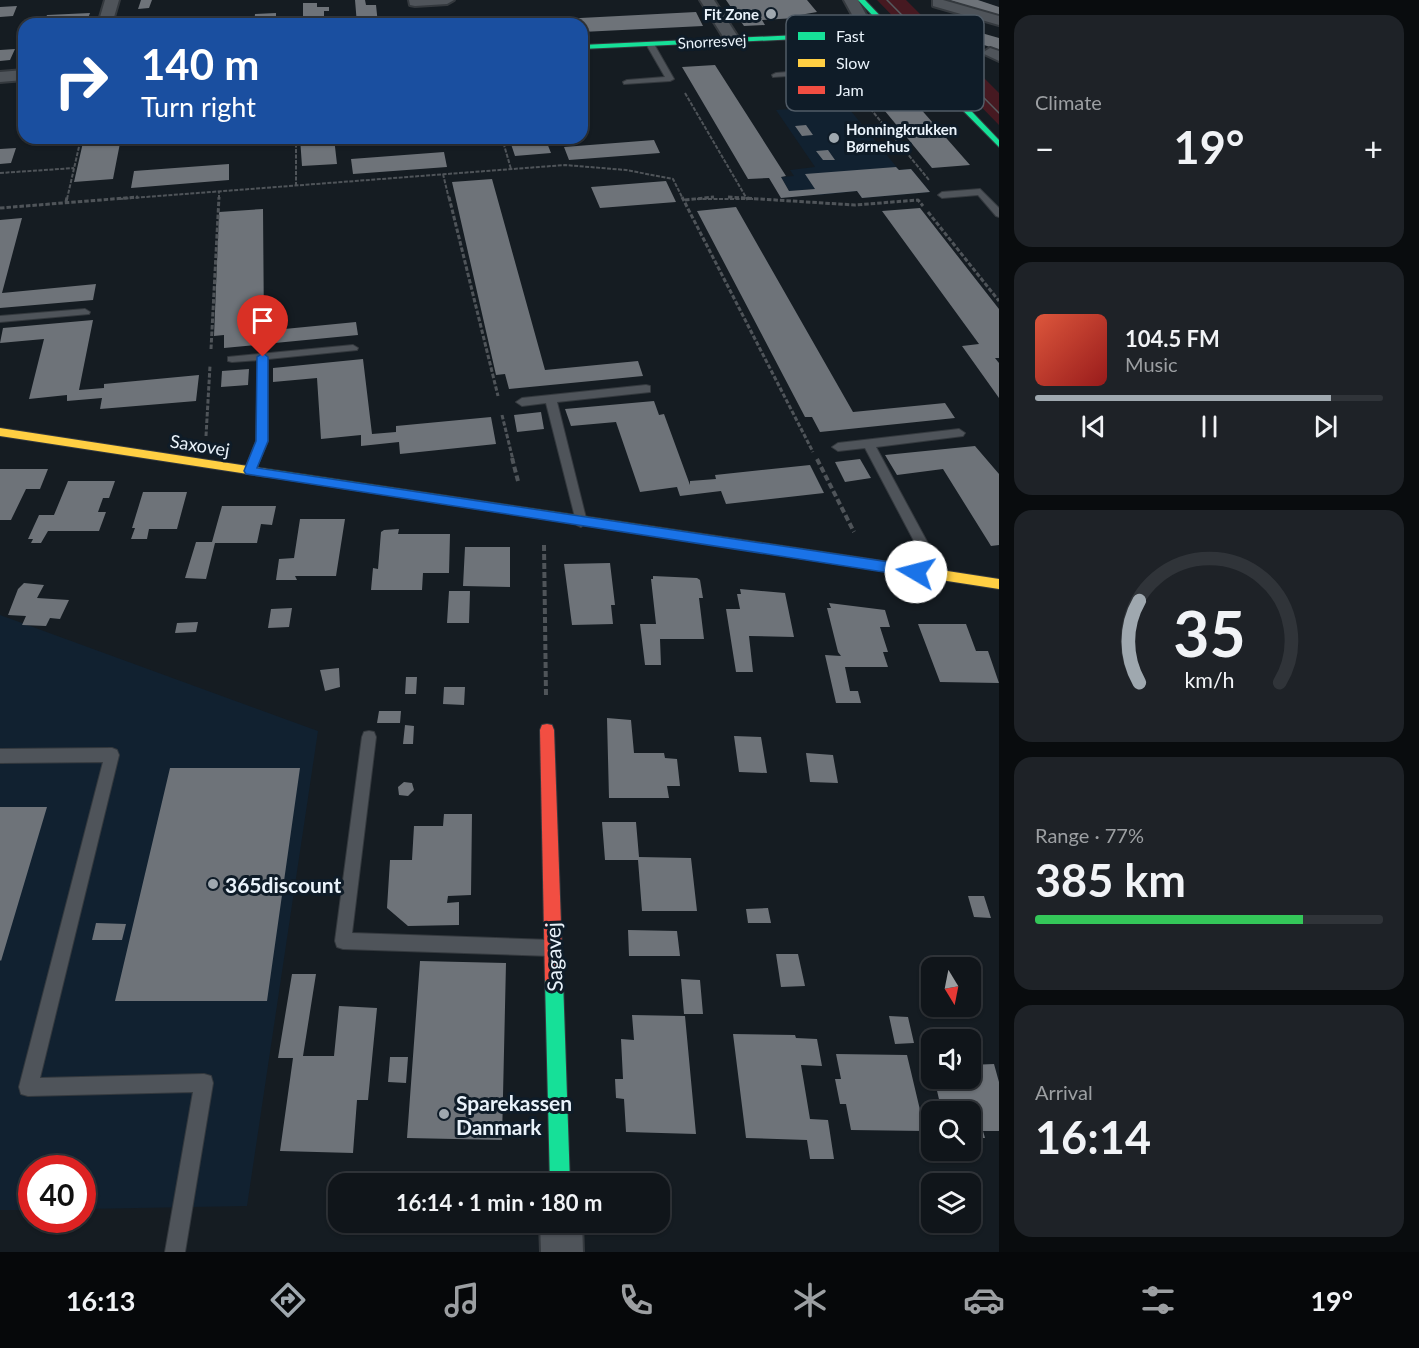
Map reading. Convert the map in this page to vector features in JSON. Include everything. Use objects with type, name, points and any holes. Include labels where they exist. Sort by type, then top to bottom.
[{"type":"street","points":[[107,18],[112,0]]},
{"type":"street","points":[[415,5],[447,0]]},
{"type":"street","points":[[707,0],[732,40]]},
{"type":"street","points":[[851,0],[859,15]]},
{"type":"street","points":[[861,0],[875,15]]},
{"type":"street","points":[[939,3],[979,15]]},
{"type":"street","points":[[984,16],[999,21]]},
{"type":"street","name":"Snorresvej","points":[[588,47],[786,37]]},
{"type":"street","points":[[0,77],[18,76]]},
{"type":"street","points":[[967,111],[999,145]]},
{"type":"street","name":"Saxovej","points":[[0,432],[526,514],[999,584]]},
{"type":"street","name":"Sagavej","points":[[547,730],[560,1173]]},
{"type":"street","points":[[561,1233],[562,1252]]},
{"type":"lane","points":[[627,82],[670,79],[650,44]]},
{"type":"lane","points":[[776,75],[786,74]]},
{"type":"lane","points":[[942,195],[980,192],[999,213]]},
{"type":"lane","points":[[0,319],[85,312]]},
{"type":"lane","points":[[232,360],[353,348]]},
{"type":"lane","points":[[250,471],[262,441],[263,357]]},
{"type":"lane","points":[[522,402],[646,389]]},
{"type":"lane","points":[[551,399],[581,522]]},
{"type":"lane","points":[[838,447],[959,433]]},
{"type":"lane","points":[[868,443],[939,575]]},
{"type":"lane","points":[[369,737],[343,941],[553,948]]},
{"type":"lane","points":[[0,756],[112,755],[28,1087],[204,1083],[175,1252]]},
{"type":"path","points":[[670,79],[678,81],[748,200]]},
{"type":"path","points":[[685,200],[720,197],[855,205],[944,197],[872,111]]},
{"type":"path","points":[[66,202],[80,144]]},
{"type":"path","points":[[296,144],[296,185]]},
{"type":"path","points":[[504,144],[512,169]]},
{"type":"path","points":[[0,208],[565,165],[626,171],[673,179],[871,565]]},
{"type":"path","points":[[0,174],[74,168]]},
{"type":"path","points":[[443,174],[526,514]]},
{"type":"path","points":[[205,465],[219,191]]},
{"type":"path","points":[[918,200],[999,301]]},
{"type":"path","points":[[544,516],[547,730]]},
{"type":"shaded area","points":[[877,0],[906,0],[921,15],[892,15]]},
{"type":"shaded area","points":[[984,78],[999,93],[999,125],[984,110]]},
{"type":"shaded area","name":"Honningkrukken Børnehus","points":[[776,110],[851,111],[899,170],[911,169],[930,192],[862,198],[857,191],[819,195],[815,189],[789,191],[781,177],[794,176],[790,170],[815,167]]},
{"type":"shaded area","points":[[0,615],[318,731],[247,1206],[96,1209],[96,1155],[18,1155],[18,1210],[0,1210]]},
{"type":"building","points":[[141,0],[152,0],[149,8],[138,9]]},
{"type":"building","points":[[355,0],[365,0],[366,5],[376,5],[377,18],[356,18]]},
{"type":"building","name":"Fit Zone","points":[[726,0],[807,0],[817,12],[786,15],[786,19],[762,20],[765,25],[744,26]]},
{"type":"building","points":[[949,0],[978,0],[999,7],[999,16]]},
{"type":"building","points":[[303,3],[317,3],[317,7],[329,7],[329,11],[324,11],[324,18],[303,18]]},
{"type":"building","points":[[17,6],[13,16],[0,17],[0,7]]},
{"type":"building","points":[[696,12],[703,26],[588,32],[588,18],[579,18]]},
{"type":"building","points":[[90,13],[88,18],[46,18],[47,15]]},
{"type":"building","points":[[276,13],[276,18],[255,18],[255,14]]},
{"type":"building","points":[[984,34],[999,38],[999,50],[984,45]]},
{"type":"building","points":[[15,49],[10,60],[0,61],[0,50]]},
{"type":"building","points":[[715,65],[786,176],[781,177],[789,191],[815,189],[805,174],[896,167],[899,170],[911,169],[930,192],[862,198],[857,191],[781,198],[769,178],[748,179],[682,67]]},
{"type":"building","points":[[885,111],[922,111],[970,165],[932,168]]},
{"type":"building","points":[[806,125],[813,135],[802,136],[795,126]]},
{"type":"building","points":[[654,140],[660,153],[569,160],[564,147]]},
{"type":"building","points":[[83,144],[120,144],[113,179],[74,182]]},
{"type":"building","points":[[300,144],[335,144],[337,164],[302,166]]},
{"type":"building","points":[[511,144],[547,144],[551,153],[515,156]]},
{"type":"building","points":[[16,148],[11,163],[0,164],[0,149]]},
{"type":"building","points":[[828,150],[835,160],[823,160],[816,151]]},
{"type":"building","points":[[444,152],[447,167],[353,174],[351,159]]},
{"type":"building","points":[[229,164],[229,180],[131,188],[134,171]]},
{"type":"building","points":[[492,179],[545,370],[638,361],[643,376],[509,389],[505,374],[496,375],[452,182]]},
{"type":"building","points":[[666,181],[676,202],[600,208],[591,187]]},
{"type":"building","points":[[736,207],[853,412],[945,403],[955,418],[820,432],[812,417],[805,417],[697,211]]},
{"type":"building","points":[[920,208],[999,309],[999,358],[995,358],[999,363],[999,398],[962,346],[979,344],[882,211]]},
{"type":"building","points":[[263,209],[264,331],[356,322],[358,335],[224,348],[224,335],[214,336],[219,212]]},
{"type":"building","points":[[22,218],[2,293],[96,284],[93,300],[0,308],[0,220]]},
{"type":"building","points":[[93,320],[79,390],[104,388],[104,384],[199,375],[196,401],[100,409],[102,398],[67,401],[67,395],[29,399],[44,339],[0,343],[3,328]]},
{"type":"building","points":[[363,359],[372,434],[396,432],[396,426],[491,417],[496,444],[400,454],[399,442],[361,446],[361,435],[321,439],[317,378],[273,382],[273,368]]},
{"type":"building","points":[[249,369],[248,385],[221,387],[222,371]]},
{"type":"building","points":[[654,401],[659,415],[664,414],[690,485],[690,481],[716,479],[715,475],[810,465],[824,493],[726,504],[721,491],[680,496],[677,487],[640,492],[616,422],[571,426],[565,409]]},
{"type":"building","points":[[541,412],[544,429],[517,432],[514,415]]},
{"type":"building","points":[[975,446],[999,474],[999,545],[991,546],[943,469],[897,475],[885,455]]},
{"type":"building","points":[[860,459],[871,478],[845,482],[835,462]]},
{"type":"building","points":[[0,469],[48,469],[40,489],[26,489],[11,520],[0,520]]},
{"type":"building","points":[[68,481],[115,481],[109,498],[103,498],[98,512],[106,512],[99,531],[48,531],[41,543],[31,543],[33,539],[28,539],[39,515],[54,515]]},
{"type":"building","points":[[143,492],[187,492],[177,529],[149,529],[147,539],[131,539]]},
{"type":"building","points":[[222,506],[276,506],[272,525],[261,524],[257,543],[215,543],[206,579],[185,578],[196,542],[212,542]]},
{"type":"building","points":[[300,519],[345,519],[336,576],[295,576],[297,580],[276,580],[279,559],[294,558]]},
{"type":"building","points":[[399,529],[398,534],[450,534],[449,573],[423,573],[422,590],[371,590],[373,568],[378,569],[381,532]]},
{"type":"building","points":[[465,547],[510,547],[510,587],[463,586]]},
{"type":"building","points":[[610,563],[615,605],[611,605],[613,624],[572,625],[564,564]]},
{"type":"building","points":[[653,576],[700,580],[703,598],[699,598],[704,639],[660,639],[661,665],[645,665],[640,624],[656,624],[651,579]]},
{"type":"building","points":[[24,583],[44,585],[37,598],[69,600],[60,619],[50,618],[46,626],[22,625],[26,616],[8,615],[18,589]]},
{"type":"building","points":[[740,589],[785,593],[794,637],[749,636],[753,672],[736,672],[726,609],[740,609],[737,594],[741,594]]},
{"type":"building","points":[[449,591],[470,591],[469,623],[447,623]]},
{"type":"building","points":[[829,603],[885,610],[890,627],[880,627],[888,652],[883,652],[888,667],[845,667],[850,691],[858,691],[861,703],[836,703],[825,655],[841,656],[827,608],[831,608]]},
{"type":"building","points":[[292,608],[289,627],[268,628],[271,609]]},
{"type":"building","points":[[198,622],[196,632],[175,633],[177,623]]},
{"type":"building","points":[[918,624],[966,624],[976,651],[988,651],[999,683],[940,682]]},
{"type":"building","points":[[339,668],[340,687],[325,691],[320,670]]},
{"type":"building","points":[[406,677],[417,677],[416,694],[405,694]]},
{"type":"building","points":[[444,687],[465,687],[464,705],[443,704]]},
{"type":"building","points":[[379,711],[401,711],[400,723],[377,723]]},
{"type":"building","points":[[607,718],[631,720],[634,753],[664,753],[665,758],[677,759],[680,786],[667,786],[669,798],[609,798]]},
{"type":"building","points":[[405,725],[414,726],[413,744],[403,744]]},
{"type":"building","points":[[734,736],[761,737],[767,773],[739,772]]},
{"type":"building","points":[[806,753],[833,755],[838,783],[810,782]]},
{"type":"building","name":"365discount","points":[[170,768],[300,768],[267,1001],[115,1001]]},
{"type":"building","points":[[404,782],[412,783],[414,790],[408,796],[399,795],[398,787]]},
{"type":"building","points":[[0,807],[47,807],[1,961],[0,960]]},
{"type":"building","points":[[444,814],[472,814],[471,895],[448,896],[447,903],[459,902],[459,925],[408,926],[387,908],[390,860],[412,860],[414,826],[443,826]]},
{"type":"building","points":[[602,822],[636,822],[639,857],[691,858],[697,911],[642,911],[638,860],[605,860]]},
{"type":"building","points":[[968,896],[984,896],[991,918],[974,917]]},
{"type":"building","points":[[768,908],[771,923],[748,923],[746,909]]},
{"type":"building","points":[[96,923],[126,924],[122,940],[92,940]]},
{"type":"building","points":[[628,930],[677,931],[680,956],[629,956]]},
{"type":"building","points":[[776,954],[798,954],[805,986],[781,987]]},
{"type":"building","points":[[420,961],[506,963],[502,1140],[407,1138]]},
{"type":"building","points":[[292,974],[316,974],[303,1056],[334,1056],[339,1006],[377,1008],[368,1100],[357,1100],[353,1153],[280,1151],[293,1058],[278,1058]]},
{"type":"building","points":[[681,979],[700,980],[703,1014],[684,1014]]},
{"type":"building","points":[[632,1015],[685,1016],[696,1134],[626,1132],[624,1099],[616,1098],[615,1079],[623,1079],[621,1039],[634,1040]]},
{"type":"building","points":[[889,1016],[908,1017],[914,1043],[895,1044]]},
{"type":"building","points":[[733,1034],[795,1035],[796,1038],[817,1039],[822,1066],[801,1065],[810,1119],[828,1120],[834,1159],[810,1159],[807,1140],[746,1138]]},
{"type":"building","points":[[836,1054],[907,1055],[921,1114],[921,1131],[851,1130],[846,1104],[840,1104],[835,1079],[841,1079]]},
{"type":"building","points":[[390,1057],[408,1057],[406,1083],[388,1082]]},
{"type":"building","points":[[994,1064],[999,1082],[999,1131],[983,1131],[985,1138],[981,1138],[981,1101],[939,1101],[937,1089],[981,1089],[981,1065]]},
{"type":"tram line","points":[[887,0],[902,15]]},
{"type":"tram line","points":[[984,98],[999,113]]},
{"type":"traffic: fast","points":[[861,0],[875,15]]},
{"type":"traffic: fast","points":[[588,47],[786,38]]},
{"type":"traffic: fast","points":[[967,111],[999,145]]},
{"type":"traffic: fast","points":[[267,473],[857,562]]},
{"type":"traffic: fast","points":[[554,980],[560,1173]]},
{"type":"traffic: slow","points":[[0,432],[267,473]]},
{"type":"traffic: slow","points":[[857,562],[999,584]]},
{"type":"traffic: jam","points":[[547,730],[554,980]]},
{"type":"place","name":"Fit Zone","points":[[771,14]]},
{"type":"place","name":"Honningkrukken Børnehus","points":[[834,138]]},
{"type":"place","name":"365discount","points":[[213,884]]},
{"type":"place","name":"Sparekassen Danmark","points":[[444,1114]]},
{"type":"route","points":[[263,357],[262,441],[250,471],[916,572]]}]
